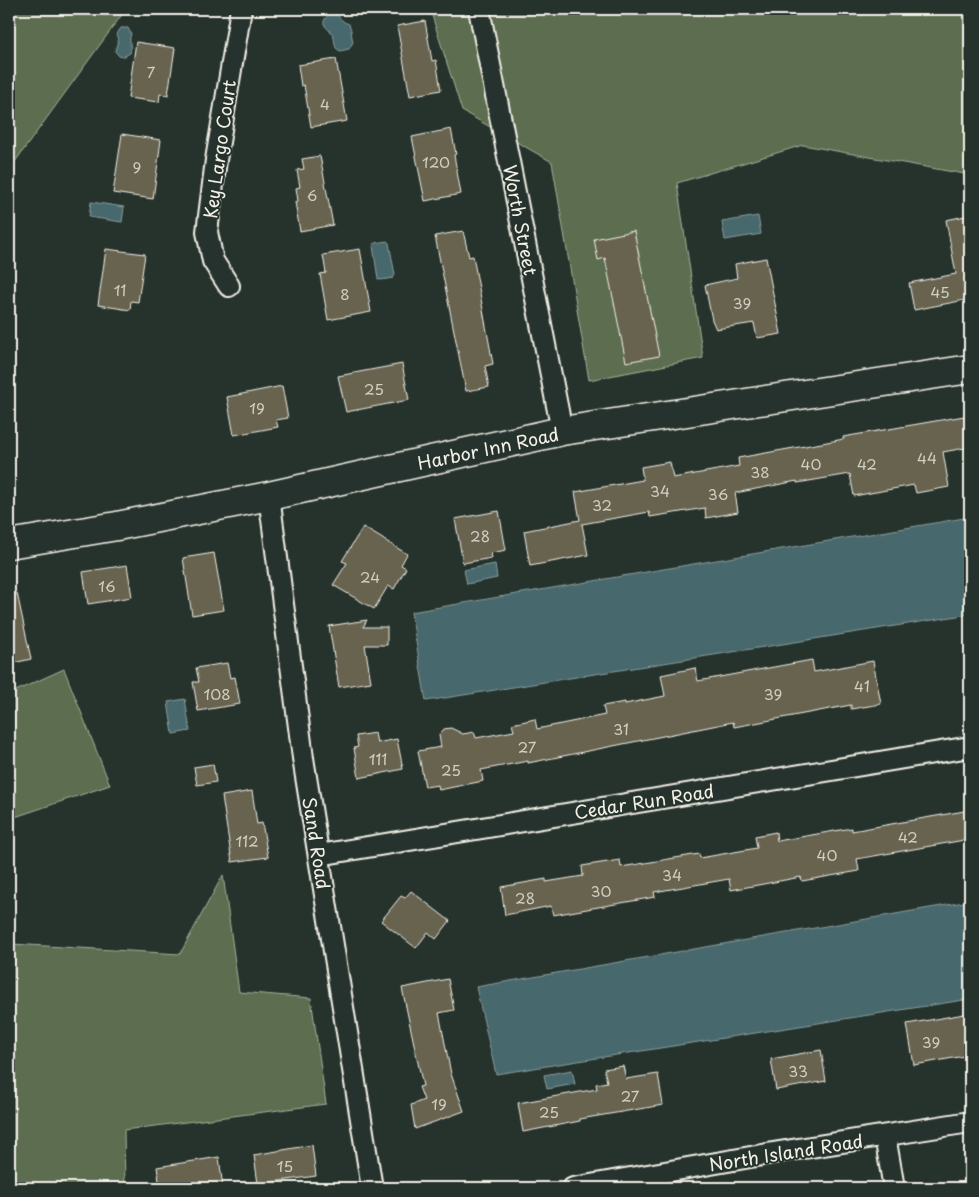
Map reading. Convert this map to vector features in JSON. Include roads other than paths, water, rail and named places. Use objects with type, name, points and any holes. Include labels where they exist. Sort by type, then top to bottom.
[{"type":"main road","name":"Harbor Inn Road","points":[[9,544],[118,526],[269,496],[562,431],[970,370]]},
{"type":"street","name":"Key Largo Court","points":[[229,286],[213,260],[207,232],[216,160],[240,9]]},
{"type":"street","name":"Worth Street","points":[[479,9],[562,431]]},
{"type":"street","name":"Sand Road","points":[[269,496],[303,758],[372,1188]]},
{"type":"street","name":"Cedar Run Road","points":[[319,854],[970,747]]},
{"type":"street","name":"North Island Road","points":[[573,1188],[779,1152],[970,1122]]},
{"type":"street","points":[[885,1136],[894,1188]]},
{"type":"water","points":[[330,14],[337,15],[349,24],[353,42],[349,49],[340,51],[336,48],[333,35],[324,23],[326,17]]},
{"type":"water","points":[[121,28],[128,28],[131,34],[130,53],[123,57],[119,56],[115,51],[118,41],[117,34]]},
{"type":"water","points":[[91,202],[124,207],[122,222],[89,217]]},
{"type":"water","points":[[758,216],[761,234],[725,240],[722,222]]},
{"type":"water","points":[[387,241],[395,275],[393,278],[381,280],[378,279],[373,246],[375,243]]},
{"type":"water","points":[[970,517],[970,614],[426,701],[411,612]]},
{"type":"water","points":[[495,564],[497,578],[467,584],[464,570]]},
{"type":"water","points":[[185,699],[190,731],[173,734],[168,702]]},
{"type":"water","points":[[970,901],[970,999],[496,1074],[476,987]]},
{"type":"water","points":[[572,1070],[575,1084],[547,1089],[544,1075]]}]
